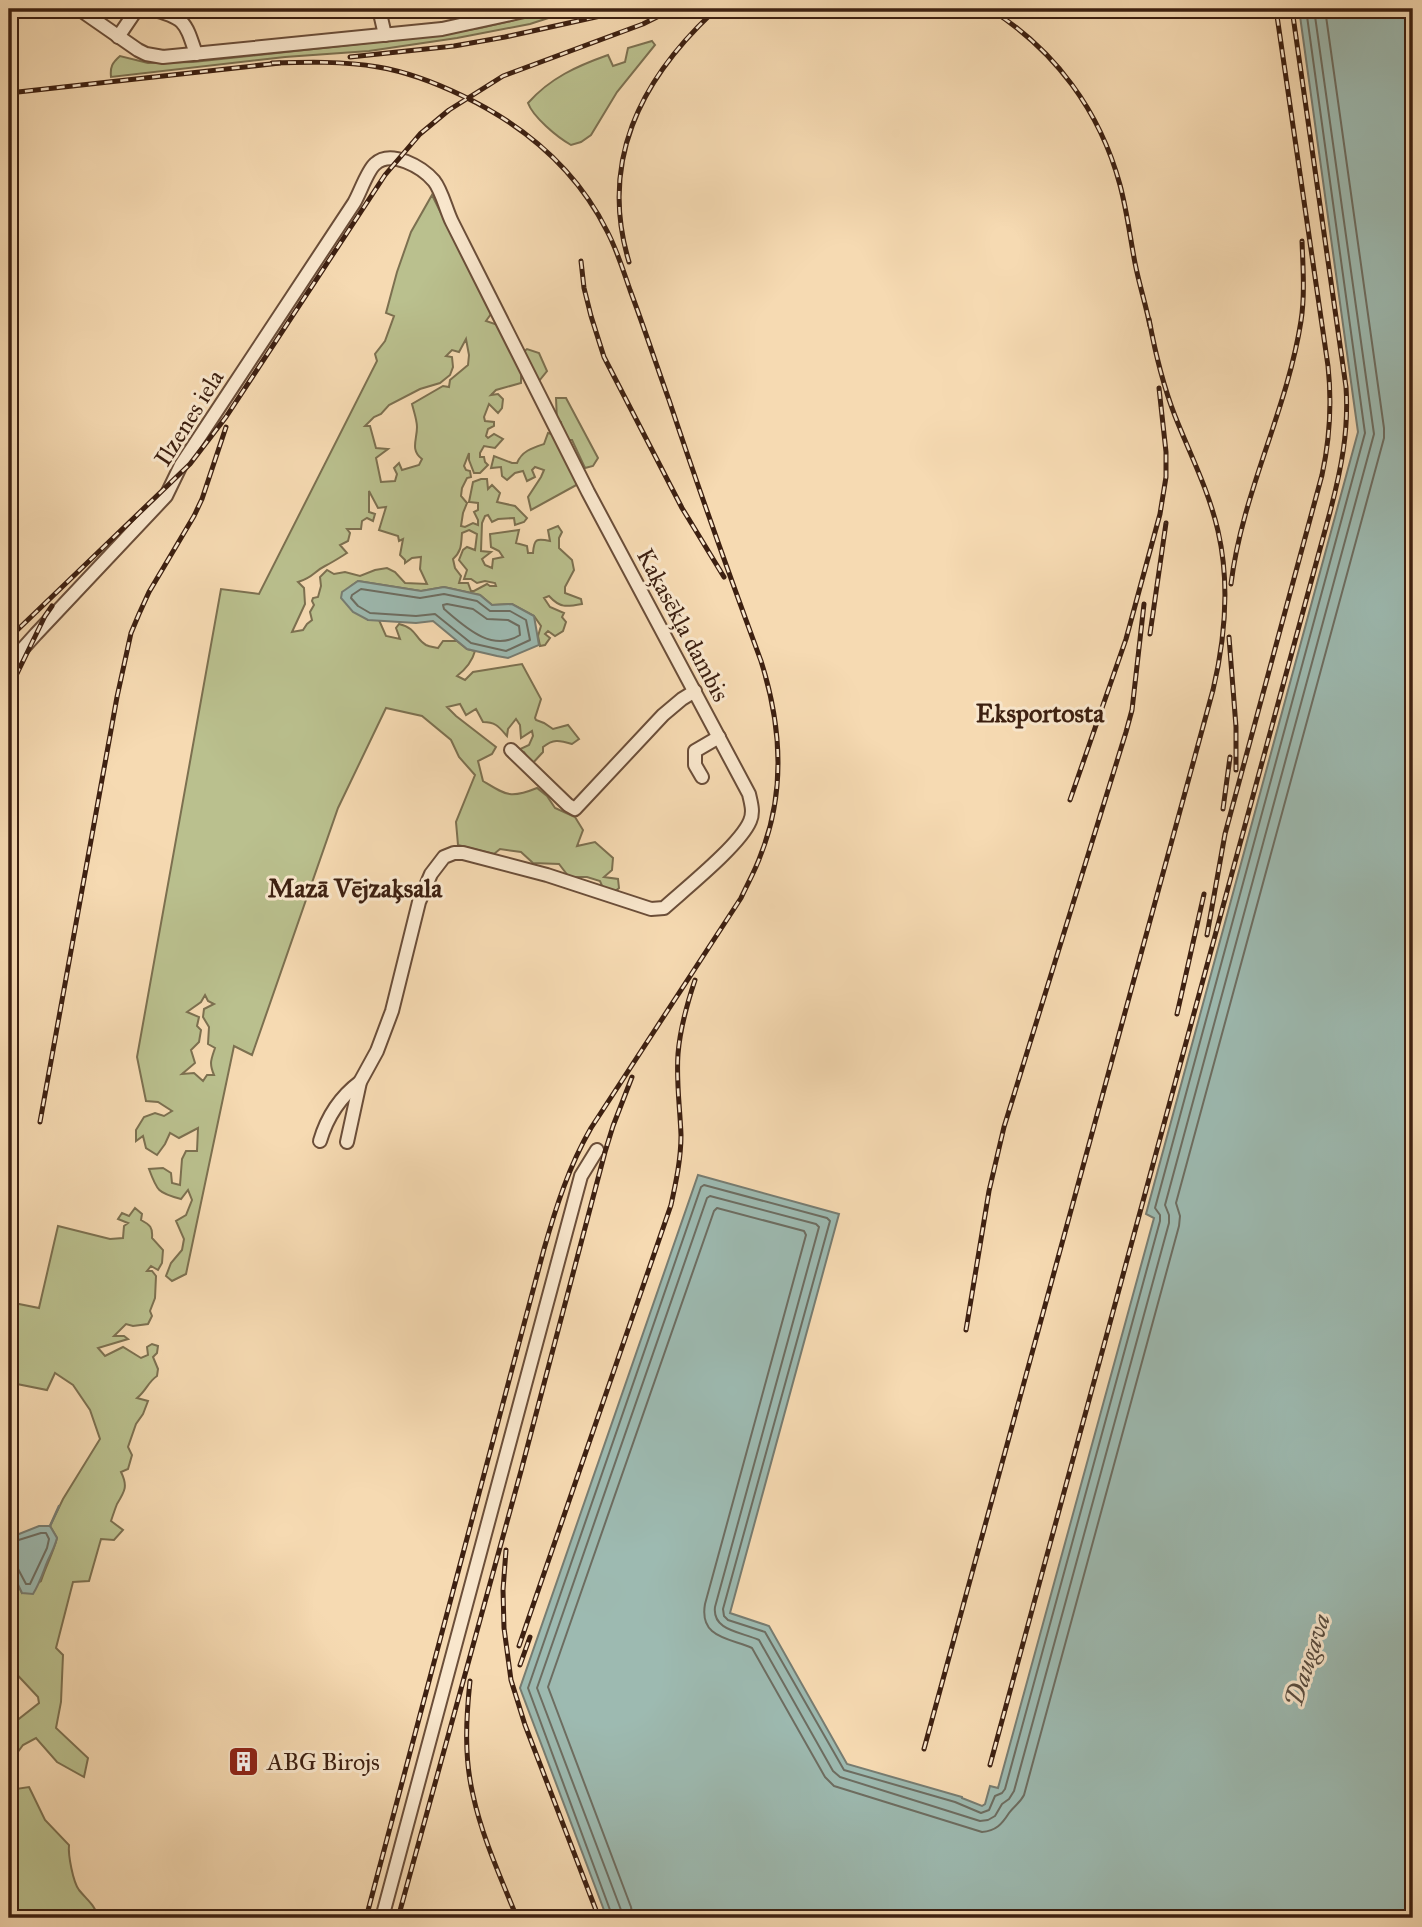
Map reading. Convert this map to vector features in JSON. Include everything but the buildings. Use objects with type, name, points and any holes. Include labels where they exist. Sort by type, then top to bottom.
[{"type":"street","points":[[79,9],[146,54],[163,57],[442,29],[496,13],[533,9]]},
{"type":"street","points":[[118,37],[137,9]]},
{"type":"street","points":[[151,9],[175,12],[187,28],[196,54]]},
{"type":"street","points":[[379,9],[385,35]]},
{"type":"street","name":"Kaķasēkļa dambis","points":[[360,1082],[377,1051],[392,1011],[419,902],[431,874],[444,857],[463,853],[547,875],[652,909],[664,908],[738,839],[750,821],[752,809],[749,794],[588,492],[452,222],[435,182],[420,170],[398,159],[384,158],[373,165]]},
{"type":"street","name":"Ilzenes iela","points":[[9,669],[36,634],[166,496],[181,465],[354,203],[373,165]]},
{"type":"street","points":[[511,750],[575,809],[663,715],[695,691]]},
{"type":"street","points":[[702,777],[695,765],[695,751],[719,737]]},
{"type":"street","points":[[320,1141],[324,1125],[333,1111],[346,1093],[360,1082]]},
{"type":"street","points":[[347,1142],[360,1082]]},
{"type":"street","points":[[382,1918],[581,1176],[597,1150]]},
{"type":"green space","points":[[549,9],[576,9],[530,24],[369,51],[285,57],[111,77],[112,65],[120,56],[148,63],[193,62],[332,47],[480,28]]},
{"type":"green space","points":[[652,41],[655,45],[617,92],[591,135],[581,142],[571,145],[565,141],[546,126],[528,103],[545,86],[565,74],[608,55],[613,66],[625,62],[628,48]]},
{"type":"green space","points":[[432,195],[491,314],[486,321],[498,325],[516,358],[527,349],[539,353],[547,371],[539,381],[521,373],[521,383],[496,390],[491,395],[498,394],[503,399],[502,408],[498,413],[489,404],[484,417],[485,421],[494,422],[494,426],[488,429],[486,436],[488,438],[494,434],[503,439],[495,448],[484,446],[480,457],[484,457],[488,465],[480,473],[474,473],[469,453],[464,466],[470,471],[471,477],[467,478],[462,488],[461,496],[467,503],[461,526],[473,523],[478,525],[474,512],[478,510],[478,503],[469,502],[473,482],[487,479],[488,489],[492,485],[500,493],[497,502],[515,506],[527,518],[515,525],[514,518],[492,522],[488,515],[485,516],[482,523],[481,551],[491,552],[482,559],[485,565],[492,568],[493,559],[503,557],[491,547],[490,534],[519,530],[516,543],[527,546],[528,553],[533,553],[537,541],[550,541],[548,530],[558,526],[562,532],[559,548],[572,560],[574,570],[565,587],[565,593],[581,599],[582,604],[564,606],[549,596],[544,598],[550,607],[564,613],[562,617],[566,622],[563,631],[555,636],[548,631],[545,634],[550,638],[545,645],[540,646],[538,636],[541,626],[534,616],[512,604],[492,605],[480,595],[444,587],[421,591],[358,581],[351,586],[368,620],[379,620],[386,636],[400,639],[396,628],[399,624],[413,631],[422,643],[428,646],[438,648],[443,641],[457,641],[467,649],[475,651],[468,665],[457,676],[465,680],[473,672],[522,664],[541,699],[536,720],[553,729],[568,725],[579,739],[572,744],[553,741],[543,747],[543,752],[532,764],[524,752],[518,750],[529,745],[532,731],[521,738],[520,725],[516,719],[508,729],[507,736],[494,724],[483,722],[476,709],[466,715],[460,704],[447,707],[496,747],[492,754],[478,761],[483,781],[508,794],[520,794],[537,788],[555,808],[575,817],[583,830],[577,846],[595,842],[613,858],[612,870],[604,877],[618,879],[619,888],[614,892],[603,888],[600,881],[587,877],[569,877],[559,864],[533,863],[521,852],[500,849],[494,854],[458,845],[456,822],[475,775],[459,757],[451,740],[422,716],[386,708],[338,808],[252,1055],[234,1046],[186,1274],[172,1281],[166,1276],[171,1263],[182,1250],[184,1239],[176,1221],[186,1215],[192,1200],[188,1190],[181,1199],[163,1193],[157,1187],[149,1169],[163,1168],[171,1173],[172,1183],[180,1185],[182,1159],[186,1151],[197,1151],[198,1128],[179,1138],[170,1133],[157,1155],[146,1148],[143,1136],[136,1141],[136,1130],[144,1117],[155,1113],[164,1116],[172,1111],[158,1102],[146,1101],[137,1057],[221,589],[259,594],[377,361],[375,354],[385,341],[394,316],[386,313],[411,232]],"holes":[[[466,339],[468,365],[450,380],[449,387],[443,386],[412,404],[417,424],[415,448],[422,459],[419,465],[402,470],[399,463],[394,468],[397,474],[395,481],[381,482],[376,458],[388,449],[376,448],[370,426],[365,426],[389,405],[420,389],[440,383],[450,375],[453,367],[452,357],[446,356],[452,350],[459,352]],[[369,491],[378,508],[386,507],[379,530],[398,536],[399,541],[403,539],[400,555],[405,563],[412,558],[421,557],[420,569],[427,584],[405,583],[387,568],[360,576],[345,572],[334,574],[327,570],[320,577],[318,597],[312,601],[312,620],[303,630],[292,632],[305,604],[304,588],[298,582],[347,553],[340,545],[348,541],[350,533],[347,529],[361,529],[362,521],[367,518],[373,521],[375,514],[369,512]],[[469,530],[477,534],[475,550],[467,547],[459,560],[467,570],[464,579],[477,583],[495,583],[496,586],[487,584],[471,591],[468,583],[459,583],[461,576],[453,559],[460,550],[462,533]],[[205,995],[208,1001],[214,1004],[204,1009],[203,1017],[209,1027],[208,1044],[215,1048],[211,1062],[214,1075],[207,1075],[203,1081],[194,1073],[182,1074],[195,1063],[191,1050],[199,1042],[201,1030],[197,1026],[199,1017],[187,1012],[201,1002]]]},
{"type":"green space","points":[[556,398],[566,398],[598,458],[593,466],[585,468],[572,440],[564,440],[565,433],[561,422],[557,421]]},
{"type":"green space","points":[[548,433],[555,435],[580,483],[531,510],[528,497],[544,470],[535,467],[532,470],[535,477],[527,481],[523,471],[515,473],[507,480],[502,476],[501,467],[491,468],[494,456],[517,463],[525,453],[544,444]]},
{"type":"green space","points":[[135,1208],[142,1214],[141,1220],[150,1227],[152,1238],[163,1250],[162,1263],[158,1270],[151,1266],[147,1271],[152,1271],[156,1276],[155,1298],[150,1311],[152,1316],[148,1324],[126,1324],[114,1336],[128,1339],[98,1348],[105,1356],[123,1347],[141,1358],[148,1355],[147,1347],[152,1344],[158,1346],[153,1357],[158,1369],[157,1376],[137,1398],[148,1401],[128,1447],[132,1455],[128,1469],[121,1472],[125,1488],[111,1521],[123,1530],[114,1540],[101,1539],[89,1581],[73,1582],[56,1648],[63,1655],[61,1702],[56,1728],[88,1758],[84,1777],[57,1762],[36,1738],[23,1745],[9,1764],[9,1731],[15,1722],[39,1703],[38,1697],[9,1666],[9,1583],[13,1574],[22,1593],[41,1581],[57,1538],[50,1526],[63,1499],[100,1439],[90,1410],[73,1385],[55,1373],[47,1390],[17,1384],[9,1378],[9,1302],[39,1308],[58,1226],[110,1239],[123,1238],[124,1226],[128,1223],[118,1219],[122,1213],[129,1216]]},
{"type":"green space","points":[[29,1787],[45,1820],[69,1845],[71,1868],[77,1886],[99,1918],[9,1918],[9,1790]]},
{"type":"water","name":"Daugava","points":[[1299,9],[1413,9],[1413,1918],[607,1918],[520,1688],[698,1175],[839,1214],[730,1613],[769,1626],[847,1764],[962,1797],[982,1806],[990,1786],[998,1788],[1154,1218],[1146,1214],[1358,432]]},
{"type":"water","points":[[358,581],[421,591],[444,587],[480,595],[492,605],[512,604],[534,616],[539,645],[508,658],[467,649],[433,621],[416,623],[368,620],[353,612],[341,598],[342,592]]},
{"type":"water","points":[[39,1526],[50,1526],[57,1538],[33,1594],[22,1593],[9,1569],[9,1538]]},
{"type":"waterway","points":[[50,1526],[59,1506]]},
{"type":"railway","points":[[350,57],[454,46],[632,9]]},
{"type":"railway","points":[[9,638],[190,464],[226,417],[385,175],[420,134],[449,110],[503,76],[643,24],[673,9]]},
{"type":"railway","points":[[990,9],[1035,43],[1054,63],[1072,85],[1100,132],[1120,185],[1150,326]]},
{"type":"railway","points":[[1207,935],[1225,834],[1322,475],[1330,421],[1328,366],[1276,9]]},
{"type":"railway","points":[[990,1765],[1341,466],[1346,387],[1292,9]]},
{"type":"railway","points":[[629,262],[621,225],[619,190],[623,157],[632,126],[646,95],[664,67],[712,13]]},
{"type":"railway","points":[[272,63],[325,62],[365,65],[432,82],[486,108],[528,136],[547,152],[580,188],[607,231],[617,253],[761,661],[773,709],[778,758],[769,830],[757,865],[741,898],[591,1128],[564,1187],[544,1249],[366,1918]]},
{"type":"railway","points":[[9,93],[280,63]]},
{"type":"railway","points":[[1231,584],[1245,517],[1286,387],[1301,321],[1302,241]]},
{"type":"railway","points":[[581,261],[584,288],[604,357],[682,508],[724,577]]},
{"type":"railway","points":[[924,1749],[1213,690],[1221,651],[1225,591],[1218,531],[1167,392],[1149,319]]},
{"type":"railway","points":[[1070,800],[1126,639],[1160,514],[1166,477],[1166,452],[1159,388]]},
{"type":"railway","points":[[40,1122],[131,633],[149,592],[202,499],[226,427]]},
{"type":"railway","points":[[1150,634],[1166,523]]},
{"type":"railway","points":[[966,1330],[989,1191],[1004,1127],[1132,710],[1144,604]]},
{"type":"railway","points":[[9,690],[52,606]]},
{"type":"railway","points":[[1229,637],[1236,727],[1236,770]]},
{"type":"railway","points":[[1223,809],[1230,757]]},
{"type":"railway","points":[[1177,1014],[1204,894]]},
{"type":"railway","points":[[519,1646],[671,1205],[681,1144],[677,1074],[679,1044],[695,980]]},
{"type":"railway","points":[[398,1918],[521,1471],[605,1152],[632,1077]]},
{"type":"railway","points":[[506,1550],[504,1628],[511,1680],[525,1725],[599,1918]]},
{"type":"railway","points":[[520,1665],[530,1637]]},
{"type":"railway","points":[[470,1681],[467,1738],[470,1781],[487,1842],[517,1918]]},
{"type":"place","name":"ABG Birojs","points":[[244,1762]]},
{"type":"district","name":"Eksportosta","points":[[1040,713]]},
{"type":"district","name":"Mazā Vējzaķsala","points":[[355,888]]}]
